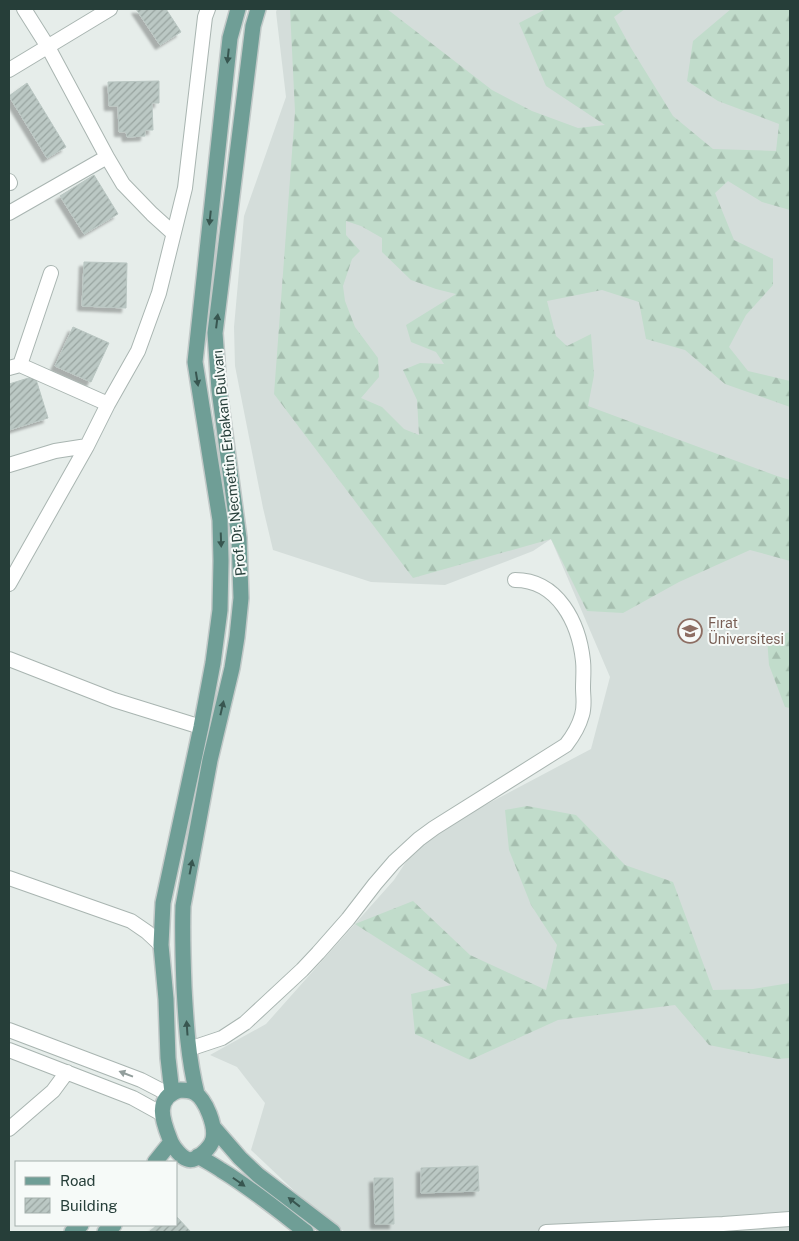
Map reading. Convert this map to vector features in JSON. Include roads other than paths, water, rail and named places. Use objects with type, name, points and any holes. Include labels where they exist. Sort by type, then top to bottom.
[{"type":"main road","name":"Prof. Dr. Necmettin Erbakan Bulvarı","points":[[171,1094],[161,945],[163,903],[201,727],[213,663],[220,610],[220,520],[195,362],[230,38],[238,9]]},
{"type":"main road","name":"Prof. Dr. Necmettin Erbakan Bulvarı","points":[[197,1094],[191,1072],[188,1049],[183,965],[183,906],[210,760],[232,668],[241,598],[239,538],[218,390],[215,333],[253,26],[258,9]]},
{"type":"main road","points":[[306,1232],[256,1193],[222,1170],[187,1162],[170,1142],[162,1114],[162,1106],[166,1098],[180,1090],[191,1091],[197,1094],[202,1099],[214,1128],[240,1158],[258,1175],[333,1232]]},
{"type":"main road","points":[[187,1162],[203,1153],[210,1145],[214,1128]]},
{"type":"main road","points":[[156,1161],[170,1142]]},
{"type":"street","points":[[24,9],[48,47],[123,184],[173,233]]},
{"type":"street","points":[[9,70],[110,9]]},
{"type":"street","points":[[9,584],[87,446],[138,350],[159,293],[185,188],[204,12]]},
{"type":"street","points":[[9,213],[107,157]]},
{"type":"street","points":[[51,273],[14,367],[108,404]]},
{"type":"street","points":[[9,465],[55,450],[87,446]]},
{"type":"street","points":[[188,1049],[222,1038],[245,1023],[302,970],[348,919],[384,872],[419,839],[566,745],[571,739],[579,725],[584,707],[584,662],[579,638],[568,614],[552,593],[532,582],[516,580]]},
{"type":"street","points":[[9,659],[114,700],[201,727]]},
{"type":"street","points":[[9,878],[131,922],[147,932],[161,945]]},
{"type":"street","points":[[9,1030],[141,1080],[171,1094]]},
{"type":"street","points":[[9,1050],[133,1098],[162,1114]]},
{"type":"street","points":[[9,1129],[53,1091],[66,1072]]},
{"type":"street","points":[[546,1232],[790,1220]]},
{"type":"place","name":"Fırat Üniversitesi","points":[[690,631]]}]
